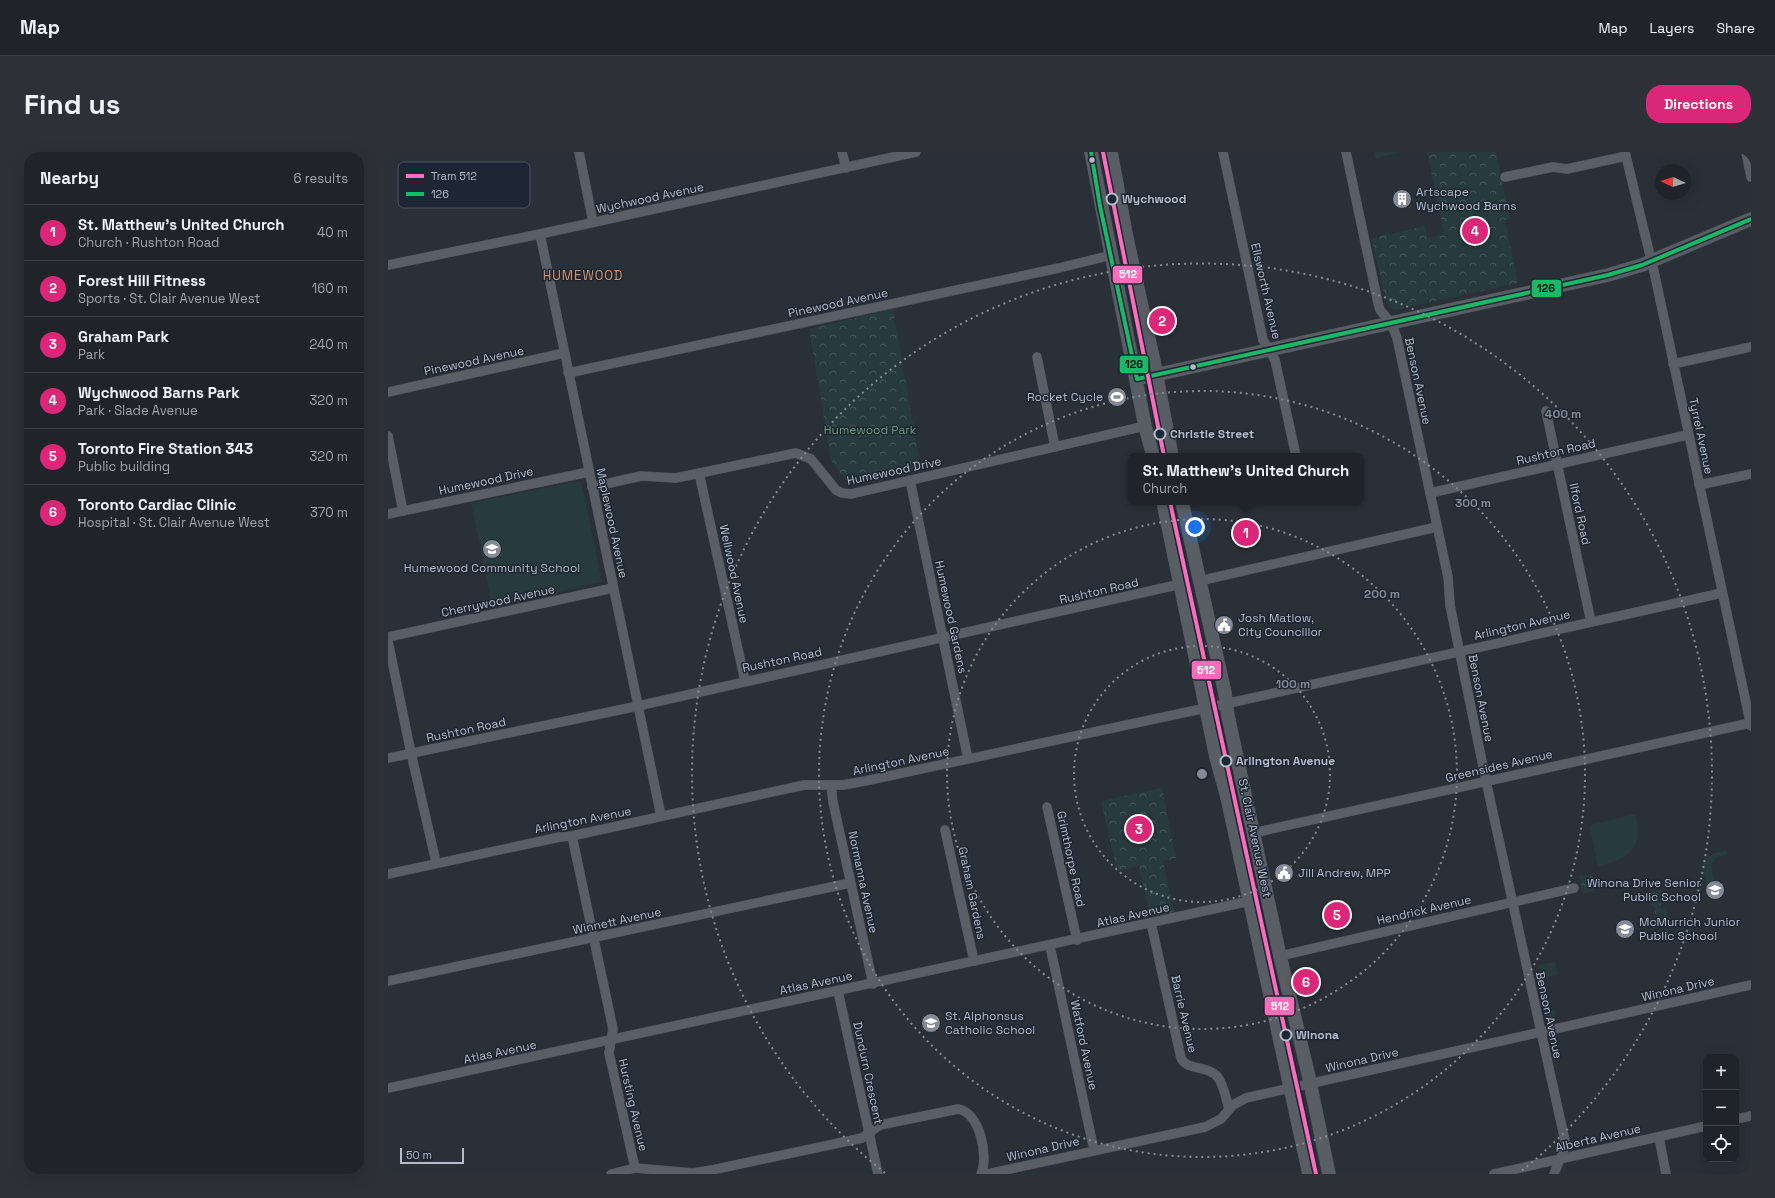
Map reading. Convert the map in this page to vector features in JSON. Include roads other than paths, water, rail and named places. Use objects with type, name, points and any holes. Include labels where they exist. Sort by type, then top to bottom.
[{"type":"main road","points":[[1091,152],[1100,206],[1112,255],[1145,426],[1152,453]]},
{"type":"main road","points":[[1111,152],[1132,268],[1171,453]]},
{"type":"main road","points":[[1137,379],[1596,278],[1651,261],[1751,219]]},
{"type":"main road","name":"St. Clair Avenue West","points":[[1164,505],[1216,757],[1227,797],[1309,1174]]},
{"type":"main road","name":"St. Clair Avenue West","points":[[1183,505],[1280,956],[1310,1084],[1328,1174]]},
{"type":"street","points":[[579,152],[593,222]]},
{"type":"street","points":[[842,152],[846,168]]},
{"type":"street","name":"Wychwood Avenue","points":[[388,265],[540,234],[916,152]]},
{"type":"street","name":"Ellsworth Avenue","points":[[1223,152],[1263,340],[1275,360],[1295,453]]},
{"type":"street","name":"Benson Avenue","points":[[1346,152],[1378,303],[1380,310],[1391,323],[1397,338],[1448,577],[1450,604],[1486,781],[1565,1141],[1561,1159],[1554,1174]]},
{"type":"street","points":[[1746,152],[1751,177]]},
{"type":"street","points":[[1505,178],[1553,167],[1567,169],[1626,154]]},
{"type":"street","name":"Tyrrel Avenue","points":[[1626,154],[1651,261],[1751,724]]},
{"type":"street","name":"Maplewood Avenue","points":[[540,234],[661,816]]},
{"type":"street","name":"Pinewood Avenue","points":[[568,373],[1059,268],[1112,255]]},
{"type":"street","points":[[1673,364],[1751,347]]},
{"type":"street","name":"Pinewood Avenue","points":[[388,392],[564,353]]},
{"type":"street","points":[[1037,357],[1055,447]]},
{"type":"street","name":"Ilford Road","points":[[1546,411],[1591,622]]},
{"type":"street","name":"Humewood Drive","points":[[592,487],[641,476],[672,478],[796,453],[811,459],[836,490],[846,494],[1145,426]]},
{"type":"street","name":"Rushton Road","points":[[1430,492],[1688,435]]},
{"type":"street","points":[[388,436],[403,511]]},
{"type":"street","name":"Humewood Drive","points":[[388,514],[589,472]]},
{"type":"street","name":"Wellwood Avenue","points":[[699,473],[745,681]]},
{"type":"street","points":[[1699,485],[1751,474]]},
{"type":"street","name":"Humewood Gardens","points":[[910,480],[968,759]]},
{"type":"street","points":[[1199,581],[1437,527]]},
{"type":"street","name":"Rushton Road","points":[[388,758],[638,706],[1181,584]]},
{"type":"street","name":"Cherrywood Avenue","points":[[388,637],[613,588]]},
{"type":"street","name":"Arlington Avenue","points":[[388,874],[436,862],[560,837],[572,836],[804,786],[831,786],[865,781],[1226,704],[1722,593]]},
{"type":"street","points":[[388,641],[411,753],[436,862]]},
{"type":"street","name":"Greensides Avenue","points":[[1253,833],[1751,724]]},
{"type":"street","name":"Normanna Avenue","points":[[831,786],[850,883],[873,984]]},
{"type":"street","name":"Grimthorpe Road","points":[[1047,807],[1077,940]]},
{"type":"street","name":"Graham Gardens","points":[[945,830],[974,961]]},
{"type":"street","name":"Hursting Avenue","points":[[572,836],[613,1029],[609,1053],[635,1168]]},
{"type":"street","name":"Winnett Avenue","points":[[388,981],[594,939],[850,883]]},
{"type":"street","name":"Hendrick Avenue","points":[[1280,956],[1574,888]]},
{"type":"street","name":"Atlas Avenue","points":[[388,1088],[974,961],[1050,946],[1250,901]]},
{"type":"street","name":"Barrie Avenue","points":[[1151,923],[1181,1058],[1185,1064],[1209,1070],[1217,1076],[1229,1109]]},
{"type":"street","name":"Watford Avenue","points":[[1050,946],[1094,1150]]},
{"type":"street","name":"Winona Drive","points":[[987,1174],[1205,1127],[1222,1119],[1229,1109],[1241,1100],[1751,985]]},
{"type":"street","name":"Dundurn Crescent","points":[[838,991],[869,1133],[880,1125],[954,1109],[962,1109],[969,1113],[976,1122],[985,1161],[981,1174]]},
{"type":"street","points":[[1739,1118],[1751,1116]]},
{"type":"street","name":"Alberta Avenue","points":[[1494,1174],[1703,1127]]},
{"type":"street","points":[[611,1174],[635,1168],[693,1174],[862,1138],[869,1133],[878,1174]]},
{"type":"street","points":[[1659,1136],[1666,1174]]},
{"type":"tram line","name":"512","points":[[1103,152],[1163,453]]},
{"type":"tram line","name":"512","points":[[1171,505],[1316,1174]]},
{"type":"place","name":"Wychwood","points":[[1112,199]]},
{"type":"place","name":"Artscape Wychwood Barns","points":[[1402,199]]},
{"type":"place","name":"Wychwood Barns Park","points":[[1475,231]]},
{"type":"place","name":"Forest Hill Fitness","points":[[1162,321]]},
{"type":"place","name":"Rocket Cycle","points":[[1117,397]]},
{"type":"place","name":"Christie Street","points":[[1160,434]]},
{"type":"place","name":"St. Matthew's United Church","points":[[1246,533]]},
{"type":"place","name":"Humewood Community School","points":[[492,549]]},
{"type":"place","name":"Josh Matlow, City Councillor","points":[[1224,625]]},
{"type":"place","name":"Arlington Avenue","points":[[1226,761]]},
{"type":"place","name":"Graham Park","points":[[1139,829]]},
{"type":"place","name":"Jill Andrew, MPP","points":[[1284,873]]},
{"type":"place","name":"Winona Drive Senior Public School","points":[[1715,890]]},
{"type":"place","name":"Toronto Fire Station 343","points":[[1337,915]]},
{"type":"place","name":"McMurrich Junior Public School","points":[[1625,929]]},
{"type":"place","name":"Toronto Cardiac Clinic","points":[[1306,982]]},
{"type":"place","name":"St. Alphonsus Catholic School","points":[[931,1023]]},
{"type":"place","name":"Winona","points":[[1286,1035]]},
{"type":"district","name":"HUMEWOOD","points":[[583,275]]},
{"type":"park label","name":"Humewood Park","points":[[870,430]]}]
